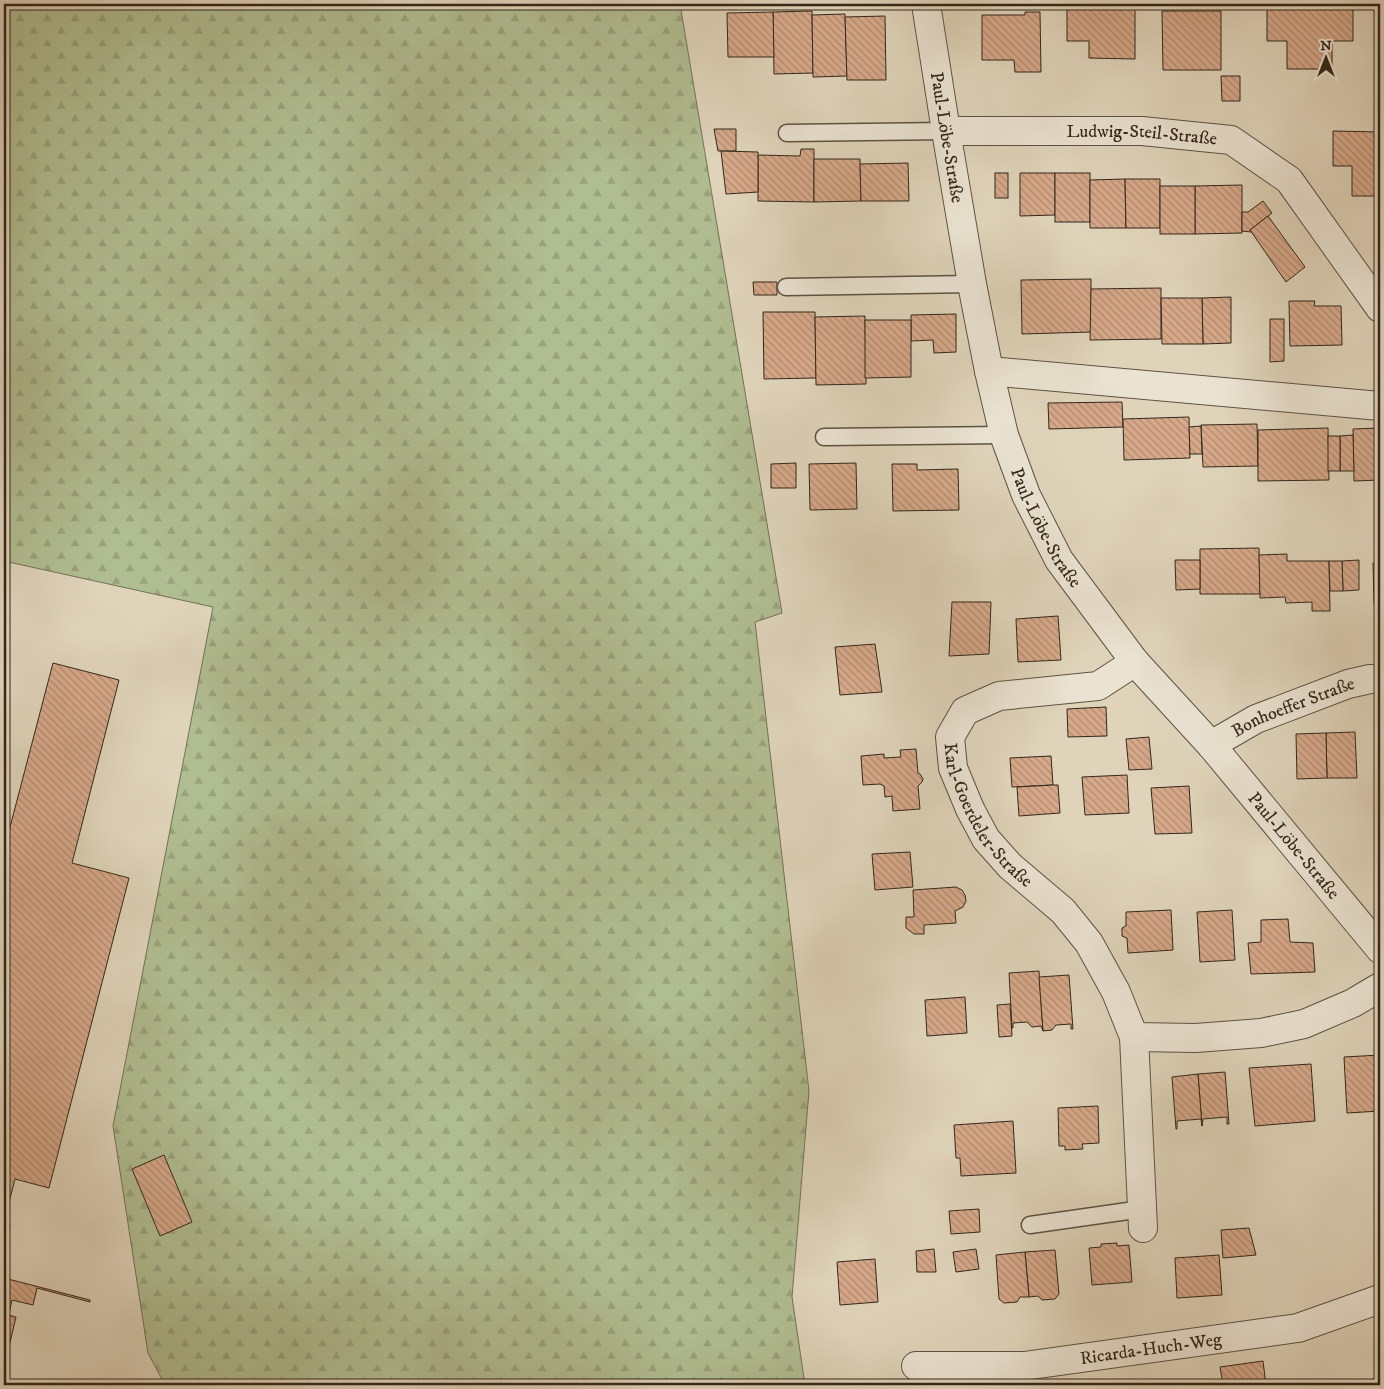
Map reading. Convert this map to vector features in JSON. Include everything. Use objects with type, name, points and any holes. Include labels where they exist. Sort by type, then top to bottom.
[{"type":"street","name":"Paul-Löbe-Straße","points":[[926,4],[972,284],[989,371],[1004,435],[1026,495],[1059,560],[1135,662],[1211,744],[1380,949]]},
{"type":"street","name":"Ludwig-Steil-Straße","points":[[946,131],[1142,131],[1231,140],[1289,180],[1380,308]]},
{"type":"street","points":[[989,371],[1380,406]]},
{"type":"street","name":"Karl-Goerdeler-Straße","points":[[1135,662],[1098,686],[999,696],[965,710],[950,737],[953,768],[970,809],[986,839],[1010,866],[1063,911],[1089,943],[1116,992],[1134,1036],[1143,1218]]},
{"type":"street","name":"Bonhoeffer Straße","points":[[1211,744],[1256,719],[1348,684],[1370,679],[1380,679]]},
{"type":"street","points":[[1134,1036],[1196,1038],[1270,1031],[1304,1024],[1353,1003],[1380,987]]},
{"type":"street","name":"Ricarda-Huch-Weg","points":[[916,1366],[1024,1366],[1298,1328],[1380,1298]]},
{"type":"lane","points":[[787,132],[946,131]]},
{"type":"lane","points":[[786,287],[972,284]]},
{"type":"lane","points":[[824,437],[1004,435]]},
{"type":"lane","points":[[1030,1225],[1143,1218]]},
{"type":"path","points":[[1364,1385],[1380,1376]]},
{"type":"green space","points":[[4,4],[680,4],[782,613],[755,622],[809,1091],[792,1297],[805,1385],[165,1385],[148,1353],[113,1126],[213,607],[4,561]]},
{"type":"building","points":[[982,4],[1020,4],[1020,8],[982,9]]},
{"type":"building","points":[[1267,7],[1353,7],[1353,41],[1332,41],[1332,69],[1287,69],[1287,41],[1267,41]]},
{"type":"building","points":[[1067,8],[1135,8],[1135,59],[1089,58],[1089,41],[1067,41]]},
{"type":"building","points":[[812,11],[813,73],[774,74],[773,12]]},
{"type":"building","points":[[1162,11],[1221,11],[1221,70],[1163,70]]},
{"type":"building","points":[[773,12],[774,57],[728,57],[727,13]]},
{"type":"building","points":[[1025,12],[1040,12],[1041,72],[1015,72],[1014,60],[982,60],[982,15],[1025,15]]},
{"type":"building","points":[[845,14],[847,76],[813,77],[812,15]]},
{"type":"building","points":[[885,16],[886,80],[847,80],[845,17]]},
{"type":"building","points":[[1221,76],[1240,76],[1240,101],[1222,101]]},
{"type":"building","points":[[714,129],[736,129],[736,151],[718,151]]},
{"type":"building","points":[[1333,131],[1380,132],[1380,196],[1352,196],[1352,166],[1333,166]]},
{"type":"building","points":[[801,149],[814,149],[814,202],[758,201],[758,155],[800,156]]},
{"type":"building","points":[[721,151],[758,152],[758,192],[726,194]]},
{"type":"building","points":[[814,159],[860,159],[861,201],[814,202]]},
{"type":"building","points":[[908,163],[909,201],[861,201],[860,164]]},
{"type":"building","points":[[995,173],[1008,173],[1008,198],[995,198]]},
{"type":"building","points":[[1020,173],[1055,173],[1055,215],[1020,216]]},
{"type":"building","points":[[1055,173],[1090,173],[1090,222],[1055,222]]},
{"type":"building","points":[[1125,179],[1126,228],[1090,228],[1090,180]]},
{"type":"building","points":[[1125,179],[1160,179],[1160,228],[1126,228]]},
{"type":"building","points":[[1242,185],[1242,233],[1195,234],[1195,186]]},
{"type":"building","points":[[1160,186],[1195,186],[1195,234],[1160,234]]},
{"type":"building","points":[[1263,201],[1272,213],[1250,230],[1251,232],[1242,231],[1242,212],[1248,212]]},
{"type":"building","points":[[1268,216],[1305,267],[1286,282],[1250,230]]},
{"type":"building","points":[[1091,279],[1091,332],[1022,334],[1021,280]]},
{"type":"building","points":[[753,282],[777,282],[777,295],[754,295]]},
{"type":"building","points":[[1161,288],[1161,339],[1090,340],[1091,289]]},
{"type":"building","points":[[1231,297],[1231,343],[1203,344],[1202,298]]},
{"type":"building","points":[[1161,298],[1202,298],[1203,344],[1162,344]]},
{"type":"building","points":[[1289,301],[1315,301],[1314,306],[1341,306],[1342,345],[1290,346]]},
{"type":"building","points":[[763,312],[815,312],[816,378],[764,379]]},
{"type":"building","points":[[956,314],[956,352],[934,353],[933,340],[911,341],[911,315]]},
{"type":"building","points":[[865,316],[866,384],[816,385],[815,317]]},
{"type":"building","points":[[1270,319],[1284,319],[1284,361],[1270,362]]},
{"type":"building","points":[[865,320],[911,320],[911,377],[865,378]]},
{"type":"building","points":[[1122,402],[1123,427],[1049,429],[1048,403]]},
{"type":"building","points":[[1189,417],[1190,458],[1124,460],[1123,419]]},
{"type":"building","points":[[1257,424],[1258,466],[1203,467],[1201,425]]},
{"type":"building","points":[[1201,426],[1202,454],[1190,454],[1189,427]]},
{"type":"building","points":[[1328,428],[1329,480],[1258,481],[1258,430]]},
{"type":"building","points":[[1380,428],[1380,480],[1354,481],[1353,429]]},
{"type":"building","points":[[1353,435],[1354,471],[1340,471],[1340,436]]},
{"type":"building","points":[[1328,436],[1340,436],[1340,471],[1328,471]]},
{"type":"building","points":[[796,463],[796,488],[771,488],[771,464]]},
{"type":"building","points":[[856,463],[857,509],[810,510],[809,464]]},
{"type":"building","points":[[892,464],[917,464],[917,470],[958,469],[959,510],[893,511]]},
{"type":"building","points":[[1259,548],[1260,594],[1200,594],[1200,549]]},
{"type":"building","points":[[1287,554],[1287,561],[1329,561],[1330,611],[1312,611],[1312,602],[1286,603],[1285,597],[1260,598],[1259,555]]},
{"type":"building","points":[[1175,560],[1200,560],[1200,589],[1176,590]]},
{"type":"building","points":[[1359,560],[1359,590],[1343,591],[1342,561]]},
{"type":"building","points":[[1329,561],[1342,561],[1343,591],[1330,591]]},
{"type":"building","points":[[1373,563],[1380,563],[1380,604],[1374,604]]},
{"type":"building","points":[[952,602],[991,602],[989,654],[949,656]]},
{"type":"building","points":[[1058,616],[1061,660],[1018,662],[1016,619]]},
{"type":"building","points":[[875,644],[882,692],[840,695],[835,647]]},
{"type":"building","points":[[53,663],[119,680],[72,863],[129,878],[49,1188],[15,1179],[4,1222],[4,850]]},
{"type":"building","points":[[1106,707],[1107,736],[1068,737],[1067,709]]},
{"type":"building","points":[[1355,732],[1357,778],[1327,778],[1326,733]]},
{"type":"building","points":[[1326,733],[1327,778],[1297,779],[1296,734]]},
{"type":"building","points":[[1149,737],[1152,769],[1129,770],[1126,739]]},
{"type":"building","points":[[916,749],[918,773],[923,779],[918,786],[920,809],[893,811],[892,796],[885,797],[884,786],[880,784],[863,785],[861,756],[884,754],[884,758],[901,757],[900,750]]},
{"type":"building","points":[[1051,756],[1053,785],[1012,787],[1010,758]]},
{"type":"building","points":[[1127,775],[1129,813],[1085,815],[1082,777]]},
{"type":"building","points":[[1058,785],[1060,813],[1019,816],[1017,787]]},
{"type":"building","points":[[1189,786],[1192,833],[1155,834],[1151,788]]},
{"type":"building","points":[[910,852],[913,887],[875,890],[872,854]]},
{"type":"building","points":[[956,887],[962,890],[966,901],[963,907],[955,911],[956,923],[924,925],[924,934],[914,934],[906,928],[906,917],[914,917],[913,890]]},
{"type":"building","points":[[1171,910],[1173,950],[1128,953],[1127,938],[1122,936],[1122,928],[1126,926],[1126,912]]},
{"type":"building","points":[[1232,910],[1235,960],[1200,962],[1197,912]]},
{"type":"building","points":[[1288,919],[1290,942],[1313,943],[1315,972],[1251,974],[1248,943],[1261,942],[1261,920]]},
{"type":"building","points":[[1039,971],[1043,1031],[1041,1026],[1032,1027],[1027,1022],[1013,1023],[1012,1028],[1009,973]]},
{"type":"building","points":[[1069,975],[1073,1029],[1071,1029],[1071,1024],[1056,1025],[1052,1030],[1043,1031],[1039,977]]},
{"type":"building","points":[[965,997],[967,1033],[927,1036],[925,1000]]},
{"type":"building","points":[[1010,1004],[1012,1036],[999,1037],[997,1005]]},
{"type":"building","points":[[1380,1055],[1380,1111],[1347,1113],[1344,1057]]},
{"type":"building","points":[[1311,1064],[1315,1121],[1255,1126],[1249,1068]]},
{"type":"building","points":[[1225,1072],[1229,1124],[1227,1124],[1227,1117],[1203,1119],[1202,1126],[1198,1074]]},
{"type":"building","points":[[1198,1074],[1202,1126],[1201,1119],[1177,1121],[1176,1129],[1172,1077]]},
{"type":"building","points":[[1098,1106],[1099,1143],[1082,1144],[1083,1149],[1065,1150],[1065,1146],[1059,1146],[1058,1108]]},
{"type":"building","points":[[1013,1121],[1016,1173],[961,1176],[960,1158],[956,1158],[954,1125]]},
{"type":"building","points":[[164,1155],[192,1222],[160,1236],[132,1169]]},
{"type":"building","points":[[979,1209],[980,1232],[951,1234],[949,1211]]},
{"type":"building","points":[[4,1222],[10,1224],[4,1247]]},
{"type":"building","points":[[1249,1228],[1256,1255],[1223,1258],[1221,1230]]},
{"type":"building","points":[[1117,1243],[1117,1246],[1129,1245],[1132,1282],[1092,1285],[1089,1248],[1101,1247],[1101,1244]]},
{"type":"building","points":[[934,1249],[936,1272],[917,1272],[916,1251]]},
{"type":"building","points":[[976,1249],[979,1269],[956,1272],[953,1252]]},
{"type":"building","points":[[1055,1250],[1059,1294],[1055,1299],[1042,1300],[1038,1296],[1029,1297],[1025,1252]]},
{"type":"building","points":[[1025,1252],[1029,1297],[1020,1297],[1017,1302],[1004,1303],[999,1299],[996,1255]]},
{"type":"building","points":[[1219,1255],[1222,1295],[1177,1298],[1175,1258]]},
{"type":"building","points":[[875,1259],[878,1302],[840,1305],[837,1262]]},
{"type":"building","points":[[4,1278],[90,1300],[90,1302],[37,1288],[33,1305],[12,1300],[9,1314],[4,1312]]},
{"type":"building","points":[[4,1312],[16,1317],[4,1368]]},
{"type":"building","points":[[1263,1361],[1266,1385],[1223,1385],[1220,1367]]}]
